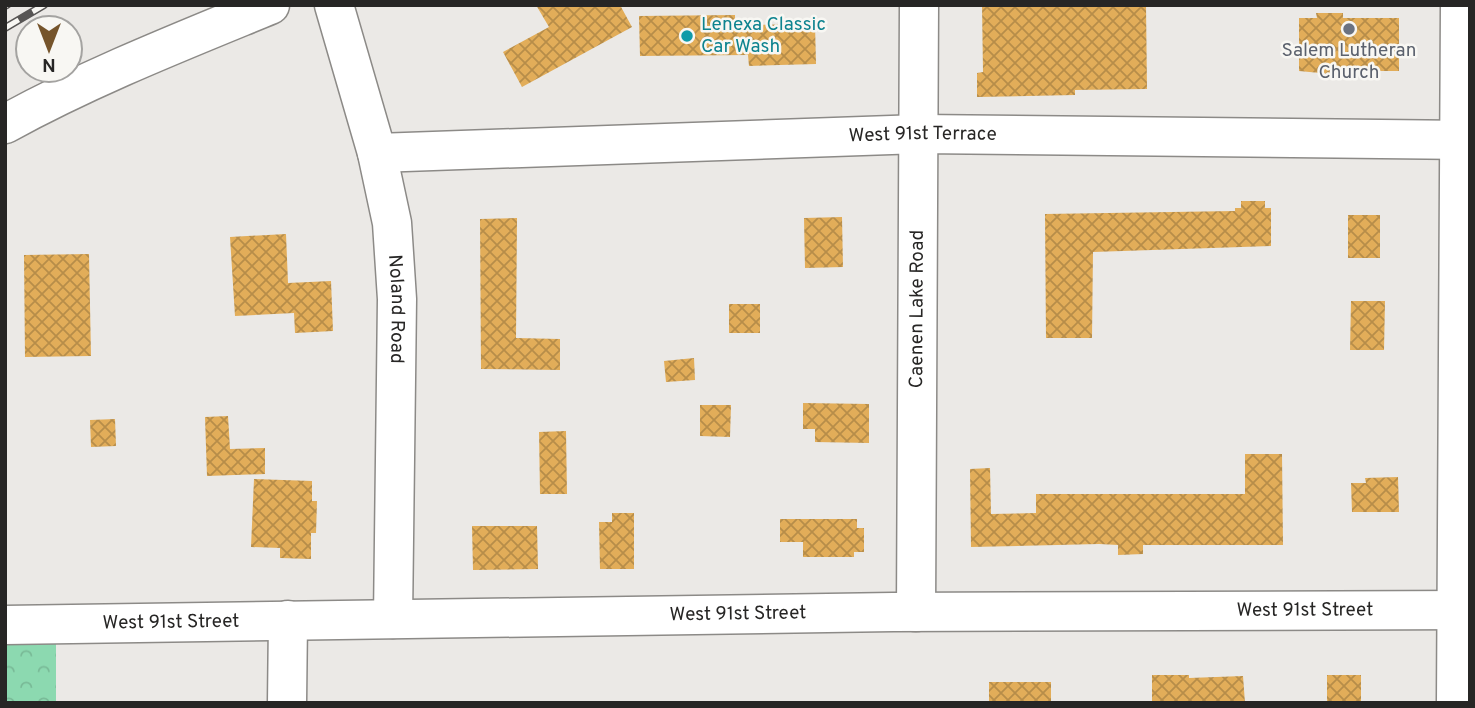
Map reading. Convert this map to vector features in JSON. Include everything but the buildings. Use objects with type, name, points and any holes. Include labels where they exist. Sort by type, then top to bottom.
[{"type":"street","points":[[5,124],[61,94],[152,52],[270,5]]},
{"type":"street","name":"Noland Road","points":[[334,5],[377,153],[392,223],[397,299],[393,619]]},
{"type":"street","name":"Caenen Lake Road","points":[[916,612],[919,5]]},
{"type":"street","points":[[1456,703],[1462,610],[1465,140],[1460,5]]},
{"type":"street","name":"West 91st Terrace","points":[[377,153],[920,134],[1465,140]]},
{"type":"street","name":"West 91st Street","points":[[5,625],[916,612],[1462,610]]},
{"type":"street","points":[[287,703],[288,620]]},
{"type":"green space","points":[[5,643],[56,643],[56,703],[5,703]]},
{"type":"railway","points":[[5,28],[44,5]]},
{"type":"place","name":"Salem Lutheran Church","points":[[1349,29]]},
{"type":"place","name":"Lenexa Classic Car Wash","points":[[687,36]]}]
